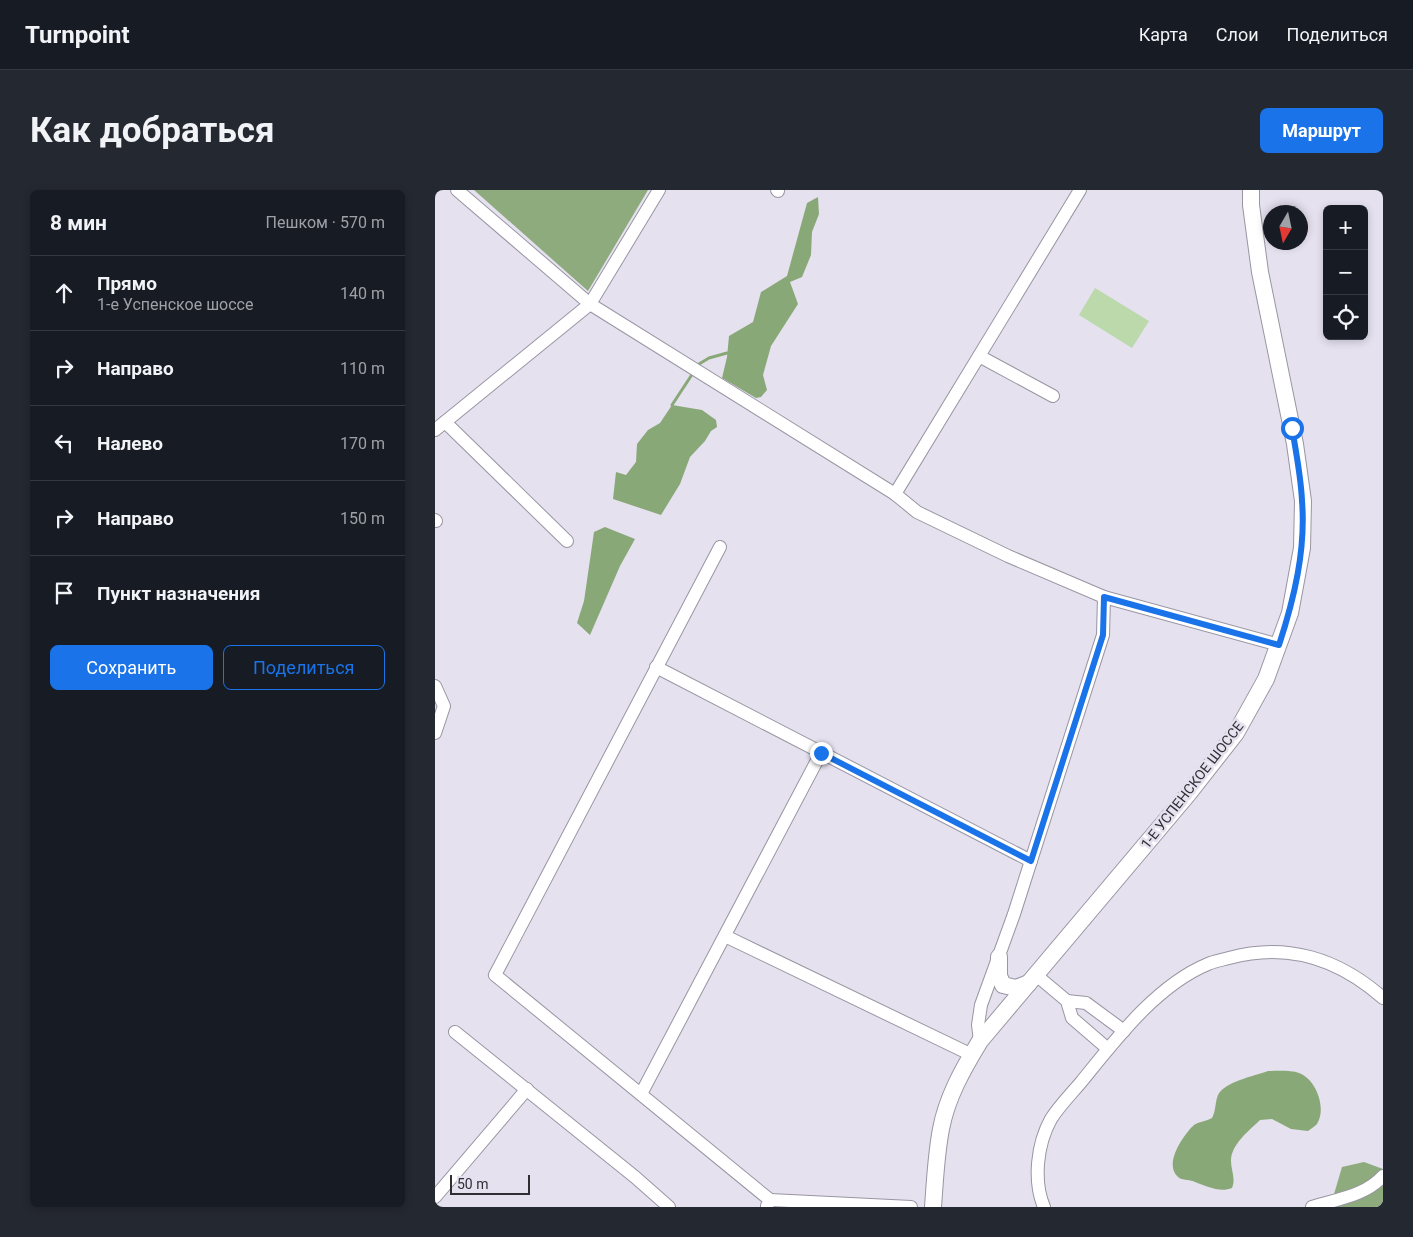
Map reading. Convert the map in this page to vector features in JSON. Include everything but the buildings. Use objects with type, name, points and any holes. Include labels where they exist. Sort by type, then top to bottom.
[{"type":"main road","name":"1-Е УСПЕНСКОЕ ШОССЕ","points":[[933,1207],[941,1129],[948,1104],[961,1073],[976,1048],[1236,733],[1266,679],[1290,613],[1302,548],[1303,501],[1295,444],[1261,272],[1251,205],[1251,190]]},
{"type":"main road","points":[[999,957],[999,976],[1003,984],[1016,988],[1032,979]]},
{"type":"street","points":[[457,190],[590,304],[895,494],[917,512],[1008,556],[1104,597],[1279,645]]},
{"type":"street","points":[[567,541],[440,426],[590,304],[659,190]]},
{"type":"street","points":[[895,494],[1080,190]]},
{"type":"street","points":[[979,356],[1053,396]]},
{"type":"street","points":[[720,547],[495,975],[641,1094],[768,1204],[911,1207]]},
{"type":"street","points":[[725,936],[976,1048],[981,1005],[1031,861],[1103,635],[1104,597]]},
{"type":"street","points":[[656,667],[1031,861]]},
{"type":"street","points":[[435,686],[444,706],[435,733]]},
{"type":"street","points":[[641,1094],[821,753]]},
{"type":"street","points":[[1044,1207],[1040,1197],[1037,1173],[1041,1145],[1051,1119],[1124,1031],[1177,980],[1208,963],[1243,954],[1277,951],[1308,956],[1335,965],[1365,982],[1383,998]]},
{"type":"street","points":[[1032,979],[1067,1001],[1086,1003],[1124,1031]]},
{"type":"street","points":[[1067,1001],[1072,1018],[1108,1049]]},
{"type":"street","points":[[455,1032],[635,1177],[669,1207]]},
{"type":"street","points":[[435,1197],[527,1089]]},
{"type":"street","points":[[1313,1207],[1358,1193],[1376,1184],[1383,1176]]},
{"type":"shaded area","points":[[474,190],[648,190],[588,291]]},
{"type":"shaded area","points":[[818,197],[819,214],[812,232],[811,255],[802,277],[790,282],[798,304],[771,346],[763,375],[767,390],[761,397],[756,398],[722,378],[729,336],[753,322],[761,292],[787,276],[807,203]]},
{"type":"shaded area","points":[[1095,288],[1149,321],[1132,348],[1079,315]]},
{"type":"shaded area","points":[[672,405],[702,410],[716,420],[717,427],[711,431],[705,441],[690,457],[680,484],[661,515],[613,499],[616,472],[626,475],[636,462],[637,444],[648,430],[660,423]]},
{"type":"shaded area","points":[[605,527],[635,539],[620,566],[590,635],[577,623],[584,601],[594,532]]},
{"type":"shaded area","points":[[1268,1071],[1296,1072],[1305,1076],[1310,1081],[1315,1088],[1320,1102],[1321,1110],[1317,1124],[1308,1131],[1291,1129],[1272,1119],[1260,1120],[1234,1149],[1231,1161],[1232,1188],[1223,1190],[1179,1178],[1173,1164],[1177,1149],[1185,1135],[1194,1125],[1212,1118],[1221,1090],[1240,1080]]},
{"type":"shaded area","points":[[1364,1162],[1383,1169],[1383,1207],[1333,1207],[1332,1201],[1342,1167]]},
{"type":"waterway","points":[[699,364],[709,358],[727,353]]},
{"type":"waterway","points":[[672,405],[693,373]]},
{"type":"route","points":[[821,753],[1031,861],[1103,635],[1104,597],[1279,645],[1290,613],[1302,548],[1303,501],[1292,428]]}]
